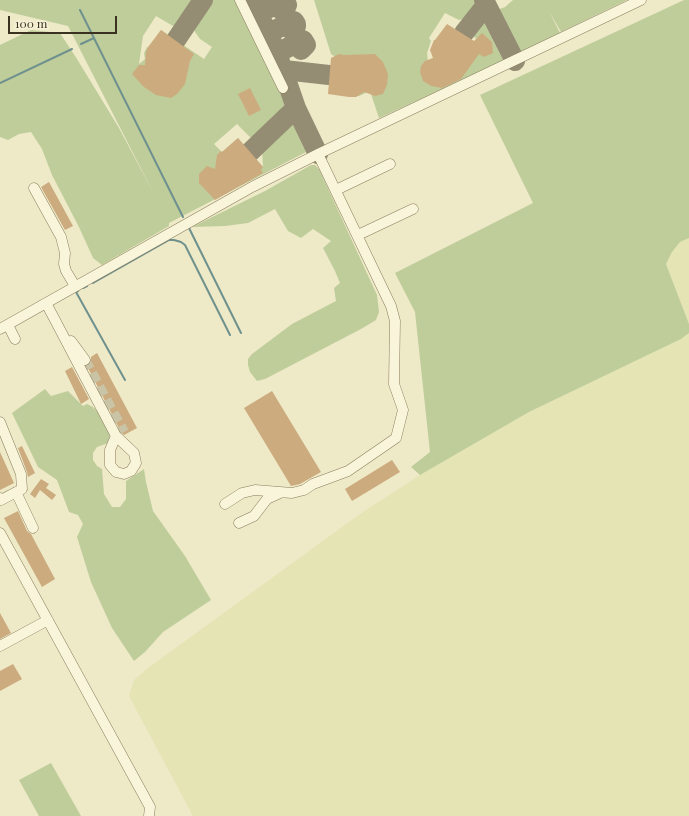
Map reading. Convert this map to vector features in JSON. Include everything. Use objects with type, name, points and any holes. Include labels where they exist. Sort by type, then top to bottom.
[{"type":"lane","points":[[240,0],[283,88]]},
{"type":"lane","points":[[15,339],[4,327],[252,187],[641,0]]},
{"type":"lane","points":[[225,504],[242,493],[255,490],[292,493],[304,490],[314,484],[348,471],[396,438],[403,410],[394,384],[395,321],[391,306],[318,154]]},
{"type":"lane","points":[[336,190],[390,164]]},
{"type":"lane","points":[[34,188],[61,237],[65,253],[64,264],[66,271],[75,286]]},
{"type":"lane","points":[[358,235],[413,209]]},
{"type":"lane","points":[[46,303],[116,436]]},
{"type":"lane","points":[[58,326],[85,360]]},
{"type":"lane","points":[[0,422],[21,474],[22,489],[1,500],[0,498]]},
{"type":"lane","points":[[16,492],[33,528]]},
{"type":"lane","points":[[239,524],[254,516],[267,499],[282,492]]},
{"type":"lane","points":[[0,533],[150,807],[149,816]]},
{"type":"lane","points":[[0,646],[48,620]]},
{"type":"green space","points":[[0,0],[198,0],[180,25],[173,26],[156,16],[143,36],[139,64],[145,59],[144,53],[147,47],[151,49],[159,37],[157,35],[161,30],[204,59],[212,47],[200,39],[193,28],[194,23],[209,0],[237,0],[285,102],[283,112],[268,129],[259,136],[255,138],[250,137],[237,124],[214,144],[222,152],[238,138],[263,167],[262,148],[290,125],[298,124],[310,150],[169,223],[169,226],[102,265],[93,258],[52,175],[42,149],[31,132],[19,134],[8,140],[0,137],[0,45],[31,30],[60,33],[119,128],[154,194],[68,26],[0,10]]},
{"type":"green space","points":[[314,0],[477,0],[477,4],[473,11],[466,18],[459,20],[445,13],[429,38],[431,41],[427,53],[428,62],[487,48],[473,36],[475,28],[480,20],[491,23],[506,53],[504,61],[379,118],[370,91],[359,96],[335,94],[337,58],[331,54]]},
{"type":"green space","points":[[513,0],[627,0],[561,32],[549,11],[560,33],[522,52],[514,49],[497,10],[505,7]]},
{"type":"green space","points":[[684,0],[689,0],[689,238],[680,242],[672,252],[666,264],[689,324],[689,333],[681,339],[529,412],[420,475],[411,467],[430,452],[415,312],[395,273],[533,203],[480,95]]},
{"type":"green space","points":[[311,165],[315,165],[319,169],[377,295],[379,312],[376,320],[361,329],[265,379],[257,381],[250,372],[248,365],[248,359],[252,354],[292,324],[336,301],[334,288],[340,283],[323,248],[331,241],[313,229],[301,238],[288,231],[275,209],[248,223],[225,226],[192,227],[265,191]]},
{"type":"green space","points":[[689,238],[689,324],[666,264],[672,252],[680,242]]},
{"type":"green space","points":[[689,333],[689,816],[193,816],[129,696],[134,680],[148,668],[360,514],[420,475],[529,412],[681,339]]},
{"type":"green space","points":[[45,389],[51,396],[68,391],[83,406],[87,404],[93,407],[101,415],[110,434],[108,443],[97,447],[93,453],[93,460],[97,466],[102,469],[104,494],[112,507],[120,507],[126,499],[126,481],[144,469],[153,511],[185,556],[211,600],[163,632],[145,652],[134,661],[112,628],[91,582],[77,537],[83,524],[78,515],[69,512],[57,480],[38,467],[12,413]]},
{"type":"green space","points":[[51,763],[81,816],[39,816],[19,780]]},
{"type":"building","points":[[447,24],[474,41],[482,33],[492,42],[493,53],[484,57],[479,54],[461,79],[442,88],[431,86],[423,81],[420,72],[421,66],[425,61],[433,58],[430,50],[434,40]]},
{"type":"building","points":[[161,30],[194,54],[190,61],[185,84],[177,94],[171,98],[156,95],[144,87],[132,74],[139,65],[145,65],[148,47]]},
{"type":"building","points":[[339,54],[375,54],[383,62],[388,74],[387,85],[383,94],[375,96],[364,92],[356,97],[349,97],[328,94],[331,58]]},
{"type":"building","points":[[250,88],[261,110],[249,116],[238,94]]},
{"type":"building","points":[[238,138],[263,167],[261,170],[263,173],[215,200],[199,183],[199,174],[207,166],[215,169],[217,155]]},
{"type":"building","points":[[49,182],[73,226],[65,230],[41,187]]},
{"type":"building","points":[[97,353],[137,428],[124,435],[121,432],[87,366],[91,362],[91,357]]},
{"type":"building","points":[[72,367],[89,399],[81,404],[65,371]]},
{"type":"building","points":[[272,391],[321,472],[300,484],[291,486],[244,408]]},
{"type":"building","points":[[22,446],[35,473],[28,477],[18,448]]},
{"type":"building","points":[[0,452],[14,483],[0,490]]},
{"type":"building","points":[[392,460],[400,472],[352,501],[345,489]]},
{"type":"building","points":[[41,479],[49,484],[46,488],[56,495],[52,500],[40,490],[35,498],[30,494]]},
{"type":"building","points":[[18,511],[27,531],[31,534],[55,579],[42,587],[4,518]]},
{"type":"building","points":[[0,613],[11,633],[0,639]]},
{"type":"building","points":[[13,664],[22,679],[0,691],[0,671]]},
{"type":"waterway","points":[[80,10],[183,217]]},
{"type":"waterway","points":[[81,44],[94,38]]},
{"type":"waterway","points":[[0,83],[72,49]]},
{"type":"waterway","points":[[189,228],[241,333]]},
{"type":"waterway","points":[[93,283],[169,240],[181,242],[185,245],[230,335]]},
{"type":"waterway","points":[[83,288],[87,286]]},
{"type":"waterway","points":[[78,291],[76,292],[125,380]]},
{"type":"taxiway","points":[[176,40],[203,0]]},
{"type":"taxiway","points":[[252,0],[277,53],[303,40],[306,45],[301,50]]},
{"type":"taxiway","points":[[484,0],[515,61]]},
{"type":"taxiway","points":[[259,13],[284,1],[287,5],[285,9],[281,10]]},
{"type":"taxiway","points":[[464,33],[486,5]]},
{"type":"taxiway","points":[[268,33],[294,21],[296,26],[291,30]]},
{"type":"taxiway","points":[[277,53],[296,108],[318,154]]},
{"type":"taxiway","points":[[284,70],[329,75]]},
{"type":"taxiway","points":[[250,152],[296,108]]},
{"type":"tunnel","points":[[85,360],[124,432]]}]
